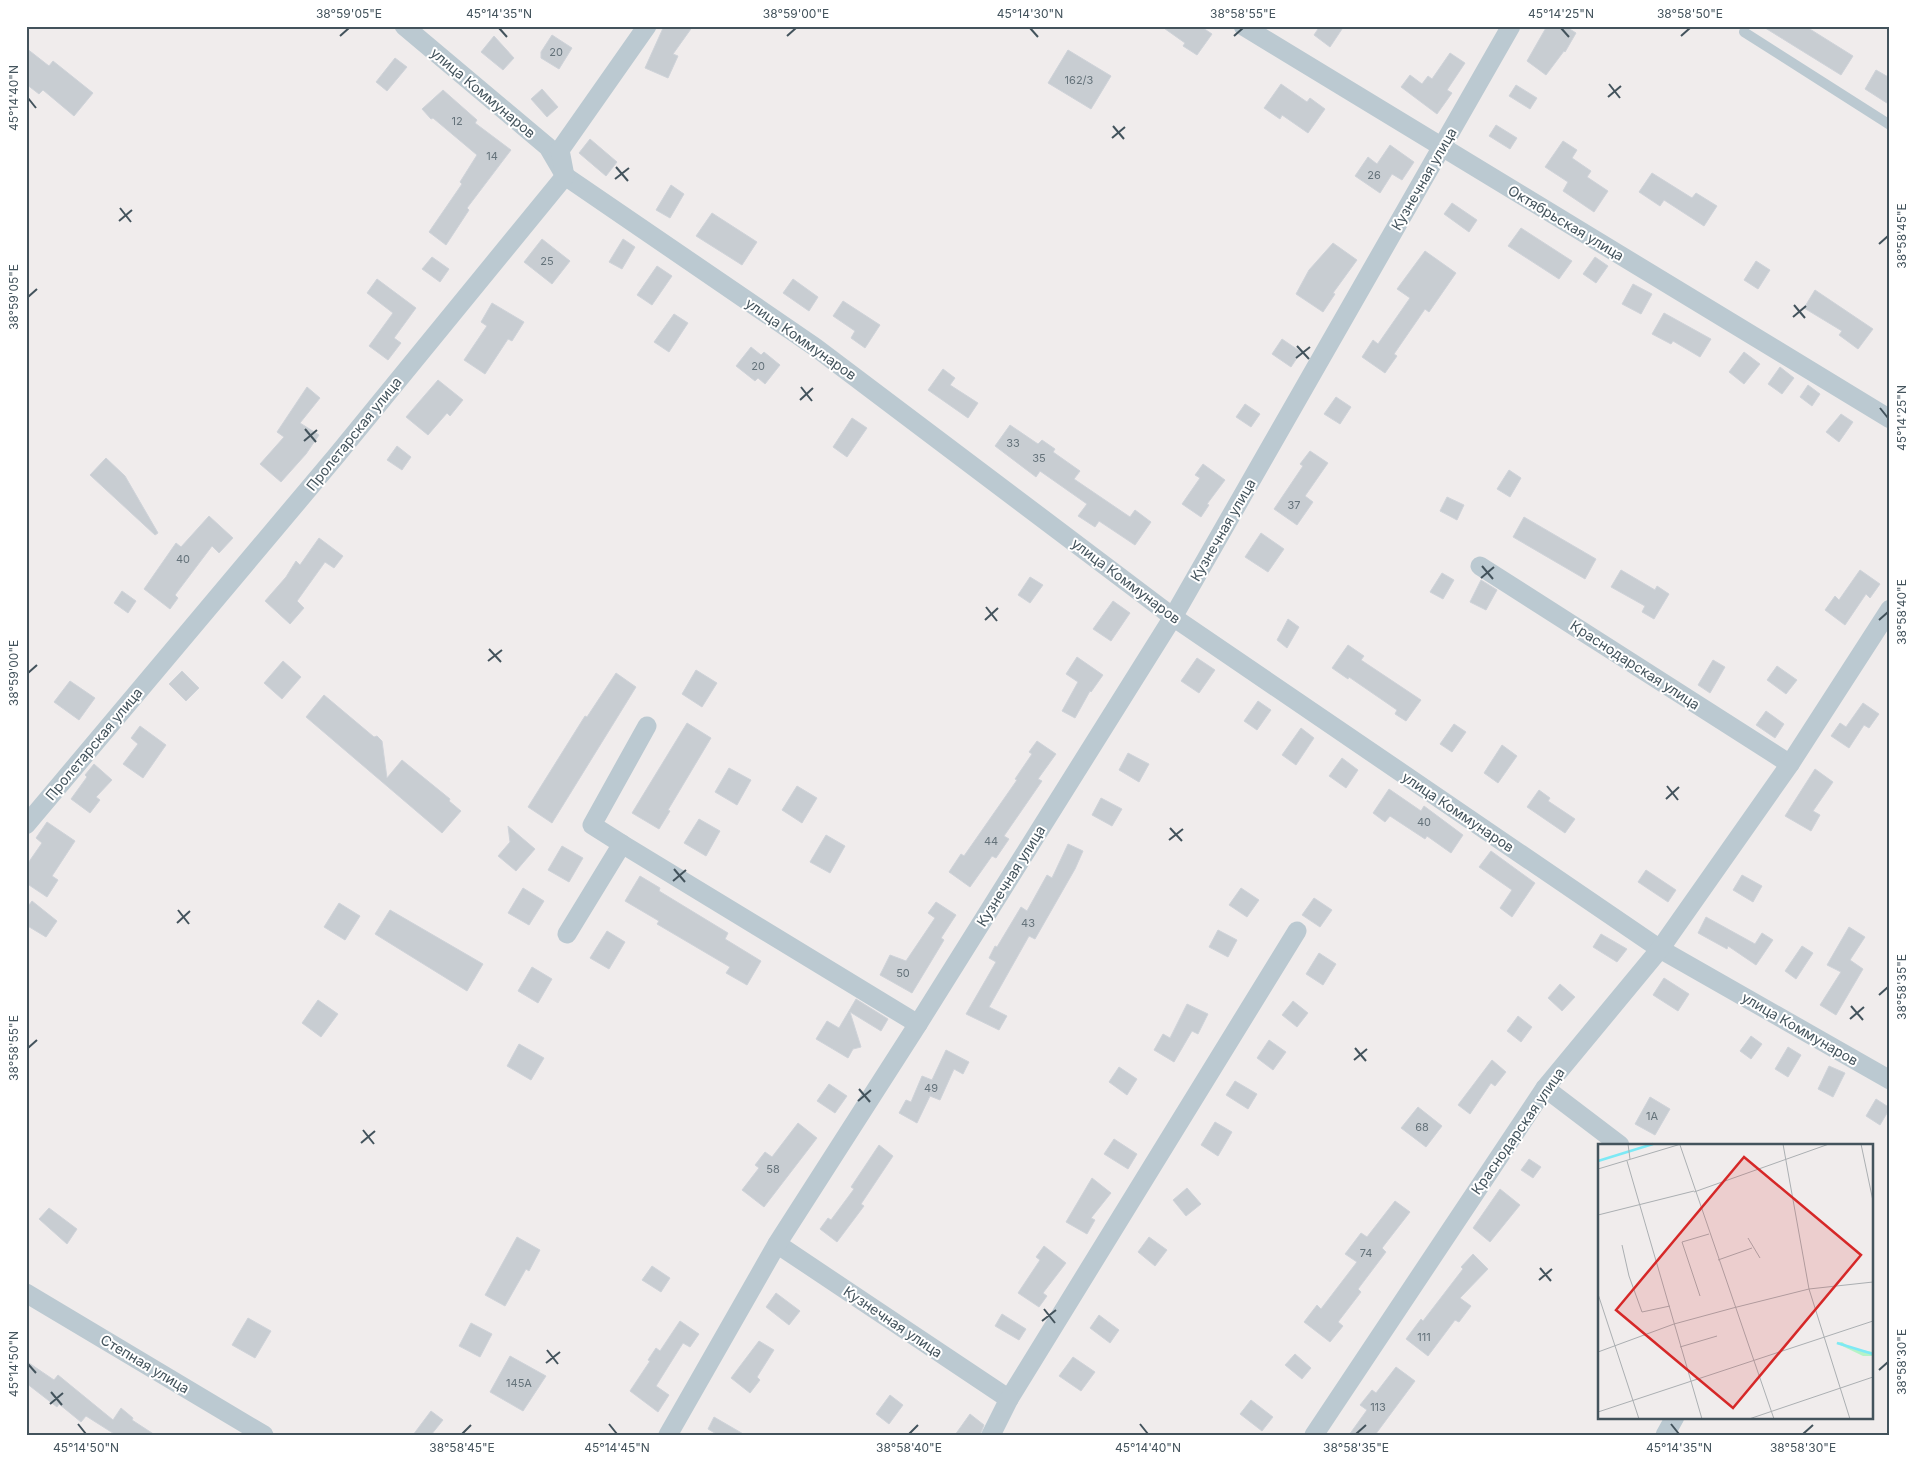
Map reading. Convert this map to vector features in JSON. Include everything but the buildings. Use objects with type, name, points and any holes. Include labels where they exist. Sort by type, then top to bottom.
[{"type":"street","name":"улица Коммунаров","points":[[404,26],[548,147],[565,176],[815,347],[1173,617],[1660,949],[1890,1080]]},
{"type":"street","points":[[565,176],[560,150],[646,26]]},
{"type":"street","name":"Октябрьская улица","points":[[1243,26],[1890,418]]},
{"type":"street","name":"Кузнечная улица","points":[[668,1435],[777,1244],[918,1024],[1173,617],[1511,26]]},
{"type":"street","name":"Пролетарская улица","points":[[26,825],[343,447],[565,176]]},
{"type":"street","name":"Краснодарская улица","points":[[1480,566],[1790,764]]},
{"type":"street","name":"Краснодарская улица","points":[[1314,1435],[1545,1088],[1660,949],[1790,764],[1890,609]]},
{"type":"street","points":[[647,726],[592,825],[918,1024]]},
{"type":"street","points":[[567,934],[622,844]]},
{"type":"street","points":[[990,1435],[1010,1399],[1296,931]]},
{"type":"street","points":[[1545,1088],[1619,1144]]},
{"type":"street","name":"Кузнечная улица","points":[[777,1244],[1010,1399]]},
{"type":"street","name":"Степная улица","points":[[26,1293],[264,1435]]},
{"type":"street","points":[[1665,1435],[1674,1418]]},
{"type":"lane","points":[[1744,32],[1890,125]]}]
